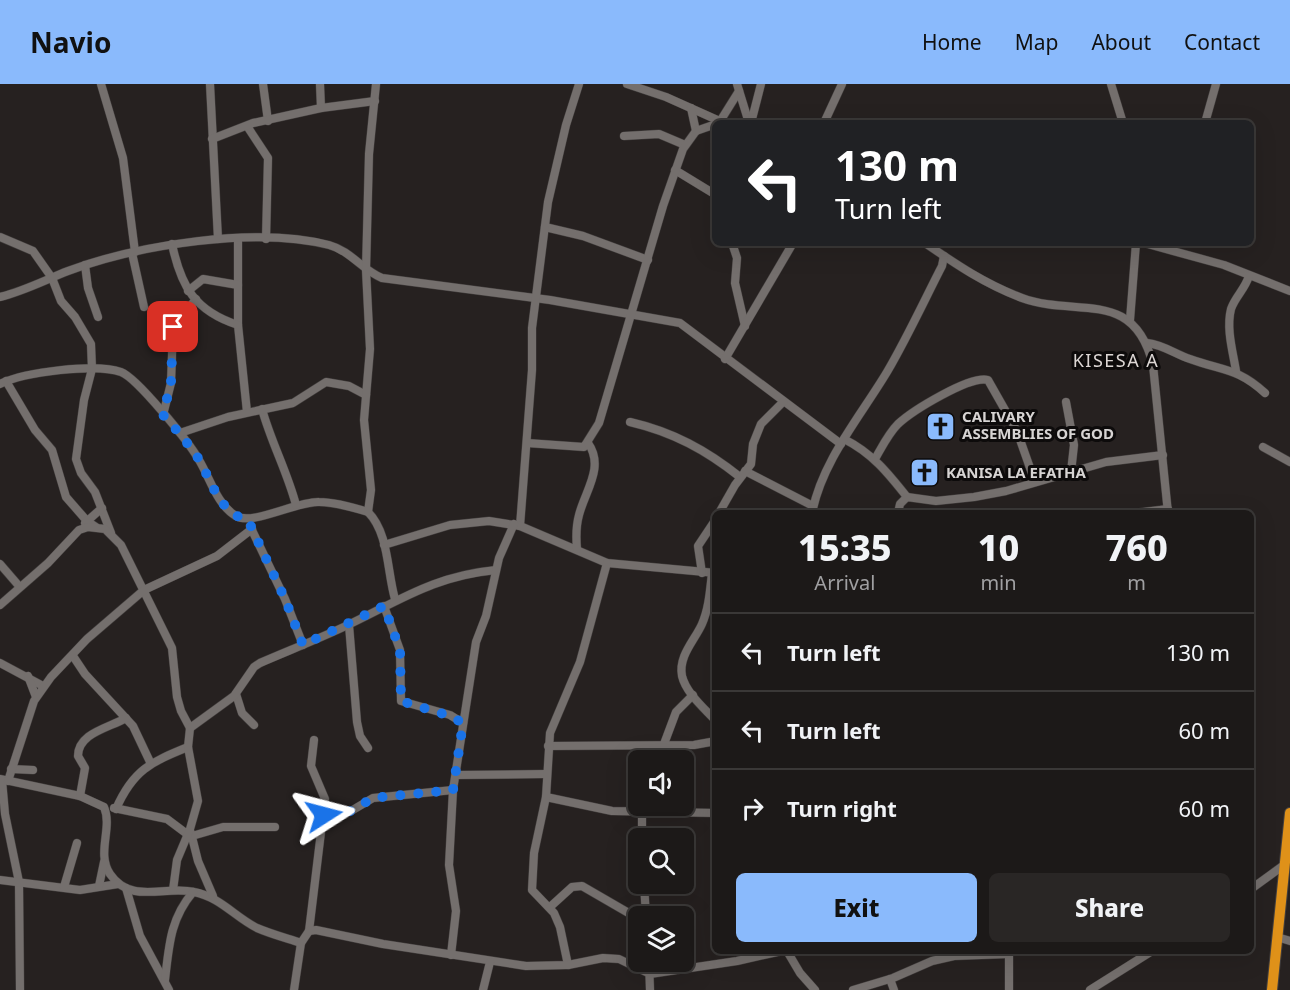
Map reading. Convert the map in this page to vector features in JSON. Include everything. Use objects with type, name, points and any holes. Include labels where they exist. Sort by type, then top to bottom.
[{"type":"highway","points":[[1272,990],[1290,813]]},
{"type":"street","points":[[101,84],[123,158],[133,252],[144,307]]},
{"type":"street","points":[[210,84],[218,239]]},
{"type":"street","points":[[263,84],[268,121]]},
{"type":"street","points":[[320,84],[321,108]]},
{"type":"street","points":[[376,84],[369,154],[366,270],[370,349],[365,430],[371,490],[368,512],[377,525],[384,545],[395,599]]},
{"type":"street","points":[[451,955],[456,911],[449,865],[453,790],[476,642],[486,616],[496,570],[517,525],[526,443],[536,298],[545,227],[557,156],[579,84]]},
{"type":"street","points":[[627,84],[691,108],[714,120]]},
{"type":"street","points":[[751,120],[761,84]]},
{"type":"street","points":[[825,120],[842,84]]},
{"type":"street","points":[[1111,84],[1122,120]]},
{"type":"street","points":[[1206,120],[1215,84]]},
{"type":"street","points":[[738,88],[749,120]]},
{"type":"street","points":[[722,120],[738,88]]},
{"type":"street","points":[[212,139],[247,126],[321,108],[375,101]]},
{"type":"street","points":[[691,108],[696,131]]},
{"type":"street","points":[[247,126],[268,158],[266,238]]},
{"type":"street","points":[[526,443],[584,447],[588,443],[599,423],[675,170],[685,145],[696,131],[712,126]]},
{"type":"street","points":[[624,136],[659,135],[685,145]]},
{"type":"street","points":[[675,170],[712,193]]},
{"type":"street","points":[[545,227],[583,236],[648,260]]},
{"type":"street","points":[[0,237],[33,251],[52,278],[61,302],[88,337],[93,353],[105,369]]},
{"type":"street","points":[[0,297],[85,265],[172,244],[218,239],[266,238],[328,244],[350,254],[366,270],[382,278],[536,298],[680,323],[783,402],[842,441],[866,450],[907,497],[936,501],[1006,491],[1126,457],[1163,455]]},
{"type":"street","points":[[238,239],[238,325],[247,412]]},
{"type":"street","points":[[172,244],[178,272],[188,291],[212,315],[238,325]]},
{"type":"street","points":[[733,246],[737,258],[735,283],[745,326]]},
{"type":"street","points":[[725,359],[789,246]]},
{"type":"street","points":[[929,246],[982,281],[1025,299],[1089,308],[1113,313],[1130,320],[1147,343],[1157,398],[1168,510]]},
{"type":"street","points":[[1130,320],[1136,246]]},
{"type":"street","points":[[1154,246],[1224,265],[1290,291]]},
{"type":"street","points":[[630,422],[681,437],[743,474],[813,509],[842,441],[889,369],[942,266],[944,256]]},
{"type":"street","points":[[85,265],[88,288],[98,317]]},
{"type":"street","points":[[1236,371],[1230,319],[1232,308],[1243,292],[1249,276]]},
{"type":"street","points":[[188,291],[203,279],[238,285]]},
{"type":"street","points":[[163,415],[171,382],[173,327],[196,299]]},
{"type":"street","points":[[1147,343],[1165,347],[1190,360],[1236,371],[1265,393]]},
{"type":"street","points":[[93,353],[76,459],[81,473],[102,508],[112,534],[120,544],[172,648],[177,697],[190,728],[188,747],[198,794],[190,833],[177,860],[173,890]]},
{"type":"street","points":[[112,534],[87,521],[66,497],[52,450],[35,430],[2,380],[64,369],[105,369],[127,376],[180,432],[197,457],[225,508],[235,516],[248,520],[296,505],[318,502],[368,512]]},
{"type":"street","points":[[875,459],[887,437],[906,418],[955,389],[983,378],[988,380],[1017,431],[1035,482]]},
{"type":"street","points":[[180,432],[247,412],[293,403],[326,382],[349,386],[366,395]]},
{"type":"street","points":[[721,510],[753,461],[753,444],[761,424],[783,402]]},
{"type":"street","points":[[1066,402],[1074,460],[1071,472]]},
{"type":"street","points":[[262,409],[271,439],[287,472],[296,505]]},
{"type":"street","points":[[577,549],[579,516],[594,473],[594,451],[588,443]]},
{"type":"street","points":[[1263,447],[1290,462]]},
{"type":"street","points":[[1074,460],[1083,468]]},
{"type":"street","points":[[899,510],[900,504],[907,497]]},
{"type":"street","points":[[0,605],[48,563],[102,508]]},
{"type":"street","points":[[248,520],[285,599],[303,645]]},
{"type":"street","points":[[384,545],[471,521],[517,525],[607,562],[664,566],[712,573]]},
{"type":"street","points":[[702,573],[698,546],[712,525]]},
{"type":"street","points":[[79,530],[96,527]]},
{"type":"street","points":[[20,990],[19,882],[5,814],[3,780],[11,769],[36,697],[43,686],[87,639],[144,590],[217,556],[252,530]]},
{"type":"street","points":[[568,965],[560,927],[550,907],[535,894],[531,883],[546,797],[548,746],[554,722],[580,662],[607,562]]},
{"type":"street","points":[[0,564],[19,586]]},
{"type":"street","points":[[190,728],[236,694],[254,667],[349,625],[395,599],[454,576],[496,570]]},
{"type":"street","points":[[712,583],[701,625],[691,641],[681,674],[693,695],[712,716]]},
{"type":"street","points":[[134,599],[149,601]]},
{"type":"street","points":[[384,606],[400,650],[401,701],[450,716],[463,723]]},
{"type":"street","points":[[349,625],[358,730],[368,748]]},
{"type":"street","points":[[73,656],[85,674],[133,726],[151,764]]},
{"type":"street","points":[[0,663],[43,686]]},
{"type":"street","points":[[28,676],[36,697]]},
{"type":"street","points":[[236,694],[242,713],[254,725]]},
{"type":"street","points":[[664,744],[676,712],[693,695]]},
{"type":"street","points":[[80,796],[85,768],[78,756],[82,743],[94,733],[126,718]]},
{"type":"street","points":[[294,990],[300,943],[309,931],[324,815],[324,794],[311,760],[314,740]]},
{"type":"street","points":[[548,746],[694,745],[712,742]]},
{"type":"street","points":[[116,809],[132,780],[151,764],[188,747]]},
{"type":"street","points":[[11,769],[33,770]]},
{"type":"street","points":[[456,775],[546,774]]},
{"type":"street","points":[[3,780],[80,796],[104,807],[167,819],[190,833],[213,896]]},
{"type":"street","points":[[324,815],[351,811],[373,798],[453,790]]},
{"type":"street","points":[[546,797],[628,812]]},
{"type":"street","points":[[99,886],[104,861],[104,807]]},
{"type":"street","points":[[694,813],[712,813]]},
{"type":"street","points":[[190,833],[223,827],[276,827]]},
{"type":"street","points":[[64,887],[77,843]]},
{"type":"street","points":[[104,861],[109,873],[122,886],[131,904],[140,936],[169,990]]},
{"type":"street","points":[[1254,887],[1284,865]]},
{"type":"street","points":[[0,880],[80,890],[99,886],[122,886],[148,894],[173,890],[193,891],[213,896],[257,928],[300,943]]},
{"type":"street","points":[[550,907],[572,887],[582,886],[628,913]]},
{"type":"street","points":[[165,980],[171,928],[182,905],[193,891]]},
{"type":"street","points":[[131,904],[140,892]]},
{"type":"street","points":[[309,931],[334,932],[383,944],[526,966],[568,965],[603,958],[619,959],[650,974],[768,954]]},
{"type":"street","points":[[1277,937],[1290,941]]},
{"type":"street","points":[[789,954],[800,973],[815,990]]},
{"type":"street","points":[[853,990],[890,979],[932,961],[954,956],[982,954]]},
{"type":"street","points":[[1009,954],[1009,990]]},
{"type":"street","points":[[1090,990],[1147,954]]},
{"type":"street","points":[[483,990],[490,962]]},
{"type":"street","points":[[650,974],[650,990]]},
{"type":"street","points":[[890,979],[894,990]]},
{"type":"place","name":"CALIVARY ASSEMBLIES OF GOD","points":[[941,426]]},
{"type":"place","name":"KANISA LA EFATHA","points":[[925,473]]},
{"type":"district","name":"KISESA A","points":[[1116,361]]},
{"type":"route","points":[[173,327],[171,382],[163,415],[180,432],[197,457],[225,508],[235,516],[248,520],[291,612],[303,645],[349,625],[384,606],[400,650],[402,662],[399,691],[401,701],[404,704],[450,716],[463,723],[453,790],[388,795],[365,801],[351,811],[324,815]]}]
